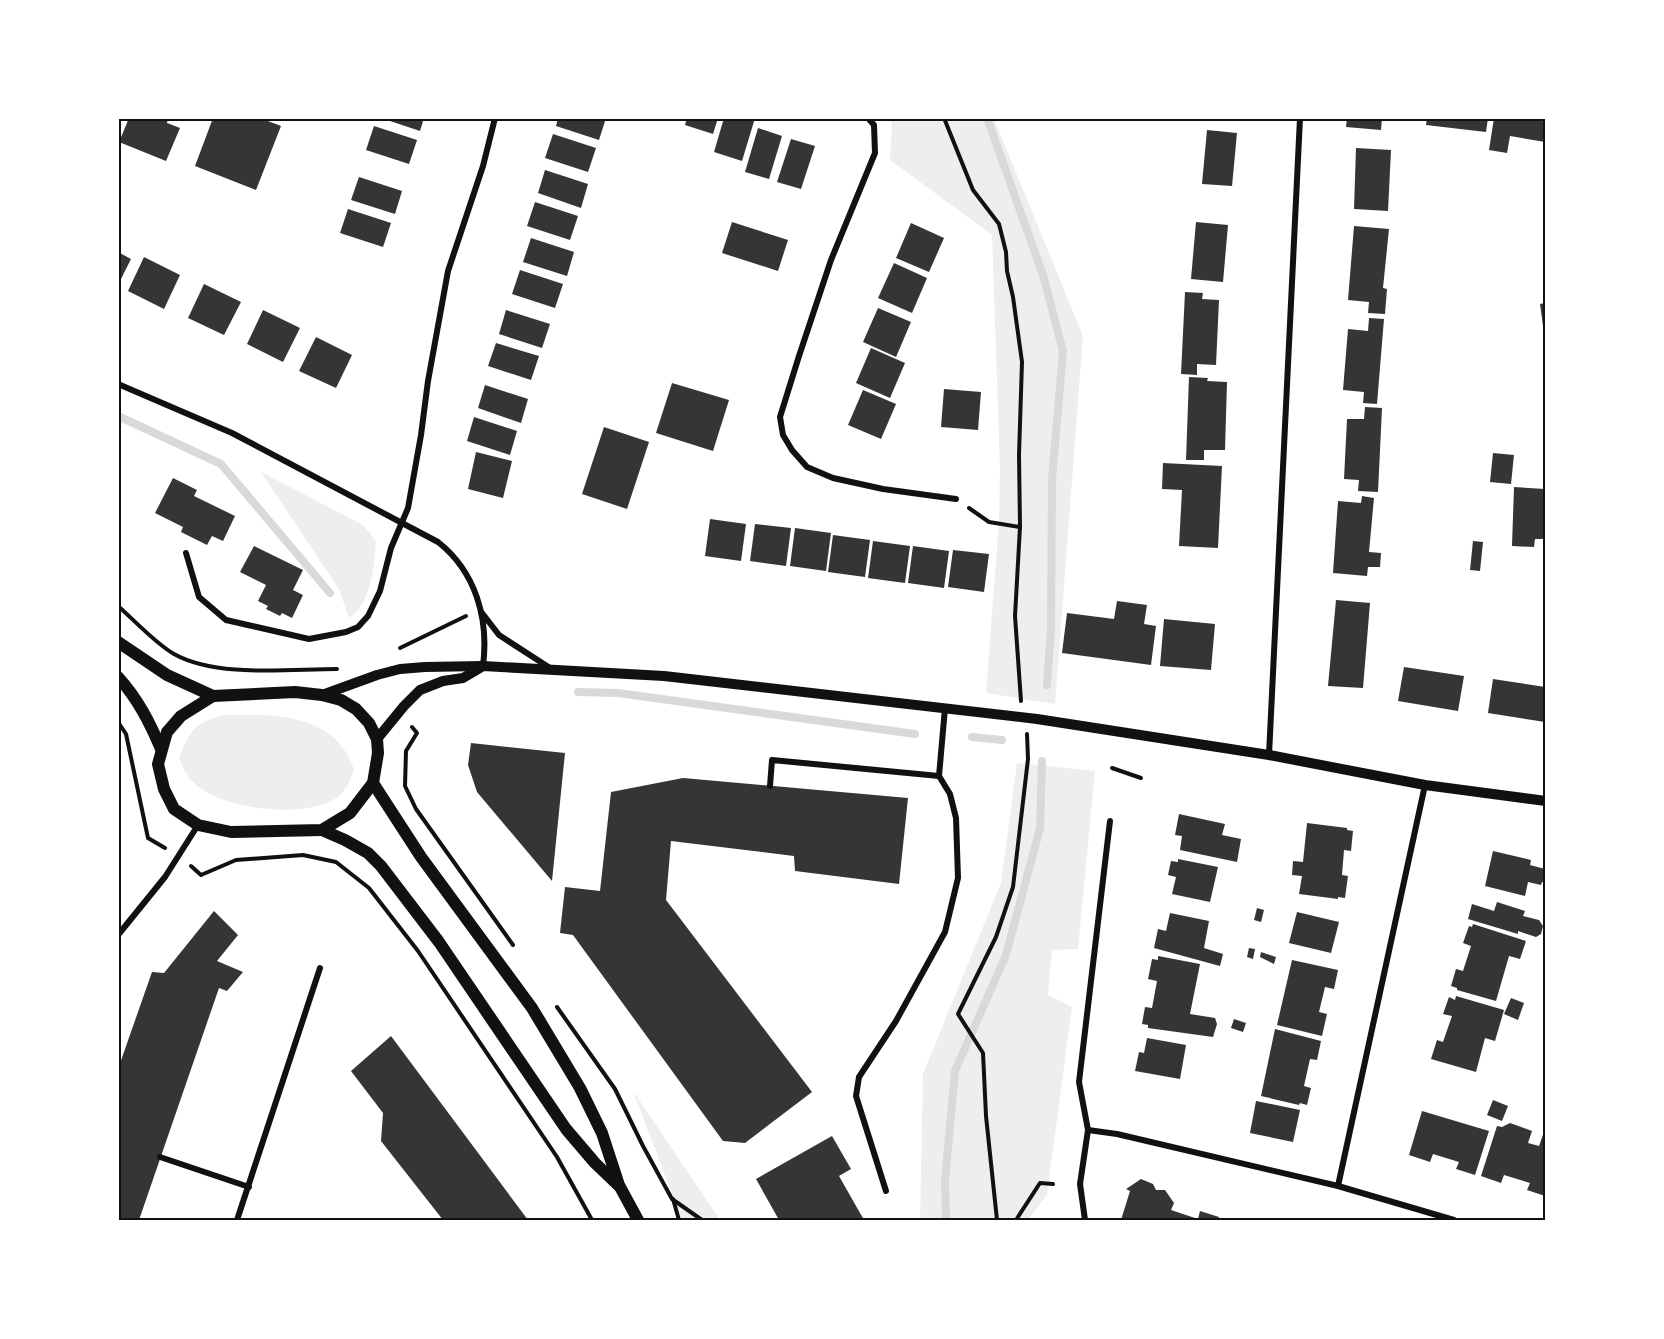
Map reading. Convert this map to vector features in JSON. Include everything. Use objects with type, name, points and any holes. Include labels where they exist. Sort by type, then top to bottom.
[{"type":"main road","points":[[118,642],[167,675],[213,696],[295,692],[341,700],[356,709],[369,723],[376,739],[378,753],[373,783],[350,813],[322,830]]},
{"type":"main road","points":[[118,677],[133,693],[161,749]]},
{"type":"main road","points":[[213,696],[181,716],[168,732],[161,749],[158,764],[164,789],[174,809],[198,825],[231,832],[322,830],[368,853],[381,866],[439,942],[566,1129],[619,1185]]},
{"type":"main road","points":[[373,783],[427,866],[532,1008],[580,1088],[602,1133],[619,1185],[638,1221]]},
{"type":"street","points":[[186,553],[199,597],[226,620],[309,639],[346,632],[358,627],[368,616],[380,591],[391,548],[403,523],[410,500],[448,271],[483,165],[495,118]]},
{"type":"street","points":[[868,118],[874,125],[875,153],[831,260],[799,356],[780,417],[783,435],[792,450],[807,466],[833,478],[883,489],[956,500]]},
{"type":"street","points":[[1269,755],[1299,118]]},
{"type":"street","points":[[118,384],[232,433],[438,542],[452,553],[472,583],[481,612],[485,641],[483,666]]},
{"type":"street","points":[[481,612],[499,635],[553,669]]},
{"type":"street","points":[[322,695],[349,683],[400,669],[425,666],[483,666],[664,676],[1032,718],[1269,755],[1425,785],[1545,801]]},
{"type":"street","points":[[376,739],[420,690],[443,681],[463,678],[483,666]]},
{"type":"street","points":[[886,1191],[856,1096],[859,1077],[896,1021],[945,932],[957,878],[956,818],[950,794],[939,777],[945,707]]},
{"type":"street","points":[[770,786],[772,760],[939,777]]},
{"type":"street","points":[[1338,1186],[1425,785]]},
{"type":"street","points":[[1085,1221],[1080,1184],[1088,1130],[1079,1082],[1110,821]]},
{"type":"street","points":[[118,935],[165,877],[198,825]]},
{"type":"street","points":[[237,1221],[320,968]]},
{"type":"street","points":[[1088,1130],[1117,1134],[1338,1186],[1454,1221]]},
{"type":"street","points":[[160,1157],[249,1187]]},
{"type":"path","points":[[944,118],[973,190],[999,224],[1006,252],[1022,363],[1020,527],[1015,616],[1021,698],[1032,718],[1028,759],[1012,887],[996,938],[958,1014],[983,1053],[986,1116],[997,1221]]},
{"type":"path","points":[[956,500],[989,522],[1020,527]]},
{"type":"path","points":[[118,606],[172,653],[213,668],[338,669]]},
{"type":"path","points":[[434,632],[481,612]]},
{"type":"path","points":[[398,712],[417,733],[406,751],[405,786],[416,809],[515,948]]},
{"type":"path","points":[[118,722],[126,734],[148,837],[178,855],[201,875],[236,860],[303,855],[336,862],[369,888],[418,951],[557,1157],[592,1221]]},
{"type":"path","points":[[1112,768],[1141,778]]},
{"type":"path","points":[[555,1004],[615,1089],[672,1199],[679,1221]]},
{"type":"path","points":[[1016,1221],[1040,1183],[1053,1184]]},
{"type":"path","points":[[672,1199],[702,1221]]},
{"type":"shaded area","points":[[889,119],[994,119],[1083,336],[1055,704],[986,693],[999,521],[1000,469],[992,235],[890,160],[892,125]]},
{"type":"shaded area","points":[[261,472],[363,525],[376,541],[373,573],[367,593],[363,603],[349,618],[339,589]]},
{"type":"shaded area","points":[[225,715],[283,717],[318,727],[333,737],[345,751],[354,770],[346,788],[338,797],[324,804],[285,810],[242,805],[206,792],[193,782],[179,758],[190,734],[200,724]]},
{"type":"shaded area","points":[[1017,763],[1095,771],[1078,949],[1052,950],[1048,995],[1072,1007],[1047,1195],[1028,1220],[920,1220],[923,1074],[1001,883]]},
{"type":"shaded area","points":[[633,1091],[720,1220],[682,1220]]},
{"type":"building","points":[[129,118],[168,118],[167,123],[180,128],[166,161],[119,142]]},
{"type":"building","points":[[213,118],[260,118],[281,126],[256,190],[195,166]]},
{"type":"building","points":[[381,118],[424,118],[420,131]]},
{"type":"building","points":[[558,118],[606,118],[599,140],[556,126]]},
{"type":"building","points":[[687,118],[718,118],[713,134],[685,125]]},
{"type":"building","points":[[724,118],[755,118],[742,161],[714,152]]},
{"type":"building","points":[[1347,118],[1382,118],[1381,130],[1346,127]]},
{"type":"building","points":[[1427,118],[1488,118],[1486,132],[1426,125]]},
{"type":"building","points":[[1494,118],[1545,118],[1545,142],[1510,136],[1507,153],[1489,150]]},
{"type":"building","points":[[374,126],[417,140],[409,164],[366,150]]},
{"type":"building","points":[[758,128],[782,136],[769,179],[745,172]]},
{"type":"building","points":[[1207,130],[1237,133],[1232,186],[1202,184]]},
{"type":"building","points":[[553,134],[596,148],[588,172],[545,158]]},
{"type":"building","points":[[791,139],[815,146],[801,189],[777,182]]},
{"type":"building","points":[[1356,148],[1391,150],[1388,211],[1354,209]]},
{"type":"building","points":[[545,170],[588,184],[581,208],[538,193]]},
{"type":"building","points":[[359,177],[402,191],[395,214],[351,200]]},
{"type":"building","points":[[535,202],[578,216],[570,240],[527,226]]},
{"type":"building","points":[[348,209],[391,223],[383,247],[340,233]]},
{"type":"building","points":[[732,222],[788,240],[778,271],[722,253]]},
{"type":"building","points":[[1196,222],[1228,225],[1223,282],[1191,279]]},
{"type":"building","points":[[911,223],[944,238],[929,272],[896,258]]},
{"type":"building","points":[[1354,226],[1389,229],[1383,288],[1387,289],[1385,314],[1368,313],[1369,302],[1348,300]]},
{"type":"building","points":[[531,238],[574,252],[567,276],[523,262]]},
{"type":"building","points":[[118,252],[131,259],[118,285]]},
{"type":"building","points":[[144,257],[180,275],[164,309],[128,291]]},
{"type":"building","points":[[894,263],[927,278],[912,313],[878,298]]},
{"type":"building","points":[[520,270],[563,284],[555,308],[512,294]]},
{"type":"building","points":[[204,284],[241,302],[224,335],[188,318]]},
{"type":"building","points":[[1185,292],[1203,293],[1202,299],[1219,300],[1216,365],[1197,364],[1197,375],[1181,374]]},
{"type":"building","points":[[1545,303],[1545,333],[1544,333],[1540,304]]},
{"type":"building","points":[[878,308],[911,322],[896,357],[863,342]]},
{"type":"building","points":[[263,310],[300,328],[283,362],[247,344]]},
{"type":"building","points":[[506,310],[550,324],[542,348],[499,334]]},
{"type":"building","points":[[1369,318],[1384,319],[1377,404],[1363,403],[1364,392],[1343,390],[1348,329],[1368,331]]},
{"type":"building","points":[[316,337],[352,355],[336,388],[299,371]]},
{"type":"building","points":[[496,343],[539,356],[531,380],[488,366]]},
{"type":"building","points":[[871,348],[905,363],[890,398],[856,383]]},
{"type":"building","points":[[1189,377],[1227,382],[1225,450],[1204,450],[1204,460],[1186,460]]},
{"type":"building","points":[[672,383],[729,400],[713,451],[656,433]]},
{"type":"building","points":[[485,385],[528,399],[521,423],[478,408]]},
{"type":"building","points":[[944,389],[981,392],[978,430],[941,427]]},
{"type":"building","points":[[863,390],[896,404],[881,439],[848,425]]},
{"type":"building","points":[[1365,407],[1382,408],[1378,492],[1358,491],[1359,480],[1344,479],[1347,419],[1364,419]]},
{"type":"building","points":[[474,417],[517,431],[510,455],[467,441]]},
{"type":"building","points":[[604,427],[649,442],[627,509],[582,494]]},
{"type":"building","points":[[476,452],[512,461],[503,498],[468,489]]},
{"type":"building","points":[[1493,453],[1514,455],[1511,484],[1490,482]]},
{"type":"building","points":[[1163,463],[1222,466],[1218,548],[1179,546],[1182,490],[1162,489]]},
{"type":"building","points":[[173,478],[197,490],[194,496],[235,516],[223,541],[212,536],[207,545],[181,532],[183,527],[155,513]]},
{"type":"building","points":[[1514,487],[1545,489],[1545,539],[1535,539],[1534,547],[1512,546]]},
{"type":"building","points":[[1362,496],[1374,498],[1369,552],[1381,553],[1380,567],[1368,567],[1367,576],[1333,573],[1338,501],[1361,503]]},
{"type":"building","points":[[710,519],[746,524],[741,561],[705,556]]},
{"type":"building","points":[[755,524],[791,528],[786,566],[750,561]]},
{"type":"building","points":[[795,528],[831,533],[826,571],[790,566]]},
{"type":"building","points":[[833,535],[870,540],[865,577],[828,572]]},
{"type":"building","points":[[873,541],[910,546],[905,583],[868,578]]},
{"type":"building","points":[[1473,541],[1483,542],[1480,571],[1470,570]]},
{"type":"building","points":[[254,546],[303,570],[293,590],[303,595],[292,618],[282,613],[280,616],[266,609],[268,606],[258,601],[266,585],[240,572]]},
{"type":"building","points":[[913,546],[949,551],[944,588],[908,583]]},
{"type":"building","points":[[953,550],[989,554],[984,592],[948,587]]},
{"type":"building","points":[[1336,600],[1370,603],[1363,688],[1328,686]]},
{"type":"building","points":[[1117,601],[1147,605],[1144,624],[1156,626],[1151,665],[1062,653],[1067,613],[1114,619]]},
{"type":"building","points":[[1164,619],[1215,624],[1211,670],[1160,666]]},
{"type":"building","points":[[1404,667],[1464,676],[1458,711],[1398,701]]},
{"type":"building","points":[[1493,679],[1545,687],[1545,722],[1488,713]]},
{"type":"building","points":[[471,743],[565,753],[552,881],[477,792],[468,765]]},
{"type":"building","points":[[683,778],[908,798],[899,884],[795,871],[794,856],[671,841],[666,900],[812,1092],[745,1143],[723,1141],[573,935],[560,933],[565,887],[600,891],[611,792]]},
{"type":"building","points":[[1179,814],[1225,824],[1222,835],[1241,839],[1237,862],[1180,850],[1182,836],[1175,835]]},
{"type":"building","points":[[1307,823],[1347,828],[1353,831],[1351,851],[1344,850],[1342,875],[1348,876],[1345,898],[1299,894],[1302,876],[1292,875],[1293,861],[1303,862]]},
{"type":"building","points":[[1493,851],[1531,860],[1530,865],[1545,869],[1545,883],[1542,882],[1541,885],[1528,882],[1525,896],[1485,886]]},
{"type":"building","points":[[1178,859],[1218,867],[1210,902],[1172,894],[1176,877],[1168,875],[1171,861],[1178,862]]},
{"type":"building","points":[[1497,902],[1525,911],[1523,916],[1539,920],[1543,926],[1541,934],[1536,937],[1518,931],[1518,934],[1468,919],[1472,904],[1494,911]]},
{"type":"building","points":[[1257,908],[1264,910],[1261,922],[1254,920]]},
{"type":"building","points":[[214,911],[238,935],[217,961],[243,972],[227,991],[219,988],[139,1220],[118,1220],[118,1069],[152,972],[164,973]]},
{"type":"building","points":[[1297,912],[1339,922],[1331,953],[1289,943]]},
{"type":"building","points":[[1170,913],[1209,921],[1204,948],[1223,954],[1220,966],[1154,948],[1158,929],[1166,931]]},
{"type":"building","points":[[1473,924],[1526,941],[1520,959],[1509,956],[1496,1001],[1457,990],[1451,986],[1456,969],[1463,971],[1471,946],[1463,943],[1469,926],[1472,927]]},
{"type":"building","points":[[1249,948],[1255,949],[1253,959],[1247,957]]},
{"type":"building","points":[[1261,952],[1276,957],[1274,964],[1260,957]]},
{"type":"building","points":[[1158,956],[1200,964],[1190,1014],[1215,1018],[1217,1024],[1213,1037],[1148,1028],[1148,1025],[1142,1024],[1145,1007],[1152,1008],[1157,981],[1148,979],[1152,959],[1158,960]]},
{"type":"building","points":[[1292,960],[1338,970],[1334,989],[1325,987],[1319,1012],[1327,1014],[1322,1036],[1277,1025]]},
{"type":"building","points":[[1456,996],[1504,1010],[1495,1041],[1485,1038],[1476,1072],[1431,1059],[1437,1040],[1443,1042],[1452,1016],[1443,1014],[1449,997],[1455,1000]]},
{"type":"building","points":[[1511,998],[1524,1003],[1518,1020],[1504,1014]]},
{"type":"building","points":[[1234,1019],[1246,1023],[1243,1032],[1231,1028]]},
{"type":"building","points":[[1275,1029],[1321,1041],[1317,1060],[1310,1059],[1304,1086],[1311,1088],[1307,1105],[1261,1096]]},
{"type":"building","points":[[391,1036],[528,1220],[443,1220],[381,1141],[383,1113],[351,1071]]},
{"type":"building","points":[[1147,1038],[1186,1045],[1180,1079],[1135,1071],[1139,1052],[1144,1053]]},
{"type":"building","points":[[1493,1100],[1508,1106],[1502,1121],[1487,1115]]},
{"type":"building","points":[[1256,1101],[1300,1110],[1293,1142],[1250,1133]]},
{"type":"building","points":[[1422,1111],[1489,1131],[1475,1175],[1456,1169],[1459,1162],[1433,1154],[1430,1162],[1409,1155]]},
{"type":"building","points":[[1510,1123],[1532,1131],[1528,1143],[1539,1146],[1545,1129],[1545,1196],[1527,1190],[1530,1183],[1504,1175],[1501,1183],[1481,1176],[1497,1126],[1502,1127]]},
{"type":"building","points":[[832,1136],[851,1169],[839,1176],[864,1220],[779,1220],[756,1179]]},
{"type":"building","points":[[1141,1179],[1153,1184],[1156,1190],[1165,1190],[1174,1203],[1171,1210],[1198,1219],[1200,1211],[1219,1217],[1218,1220],[1121,1220],[1130,1191],[1126,1189]]},
{"type":"waterway","points":[[987,118],[1043,275],[1063,351],[1052,479],[1051,627],[1047,685]]},
{"type":"waterway","points":[[118,416],[221,464],[330,593]]},
{"type":"waterway","points":[[578,692],[618,693],[915,734]]},
{"type":"waterway","points":[[972,737],[1002,740]]},
{"type":"waterway","points":[[946,1220],[945,1180],[955,1071],[1006,955],[1040,828],[1042,761]]}]
